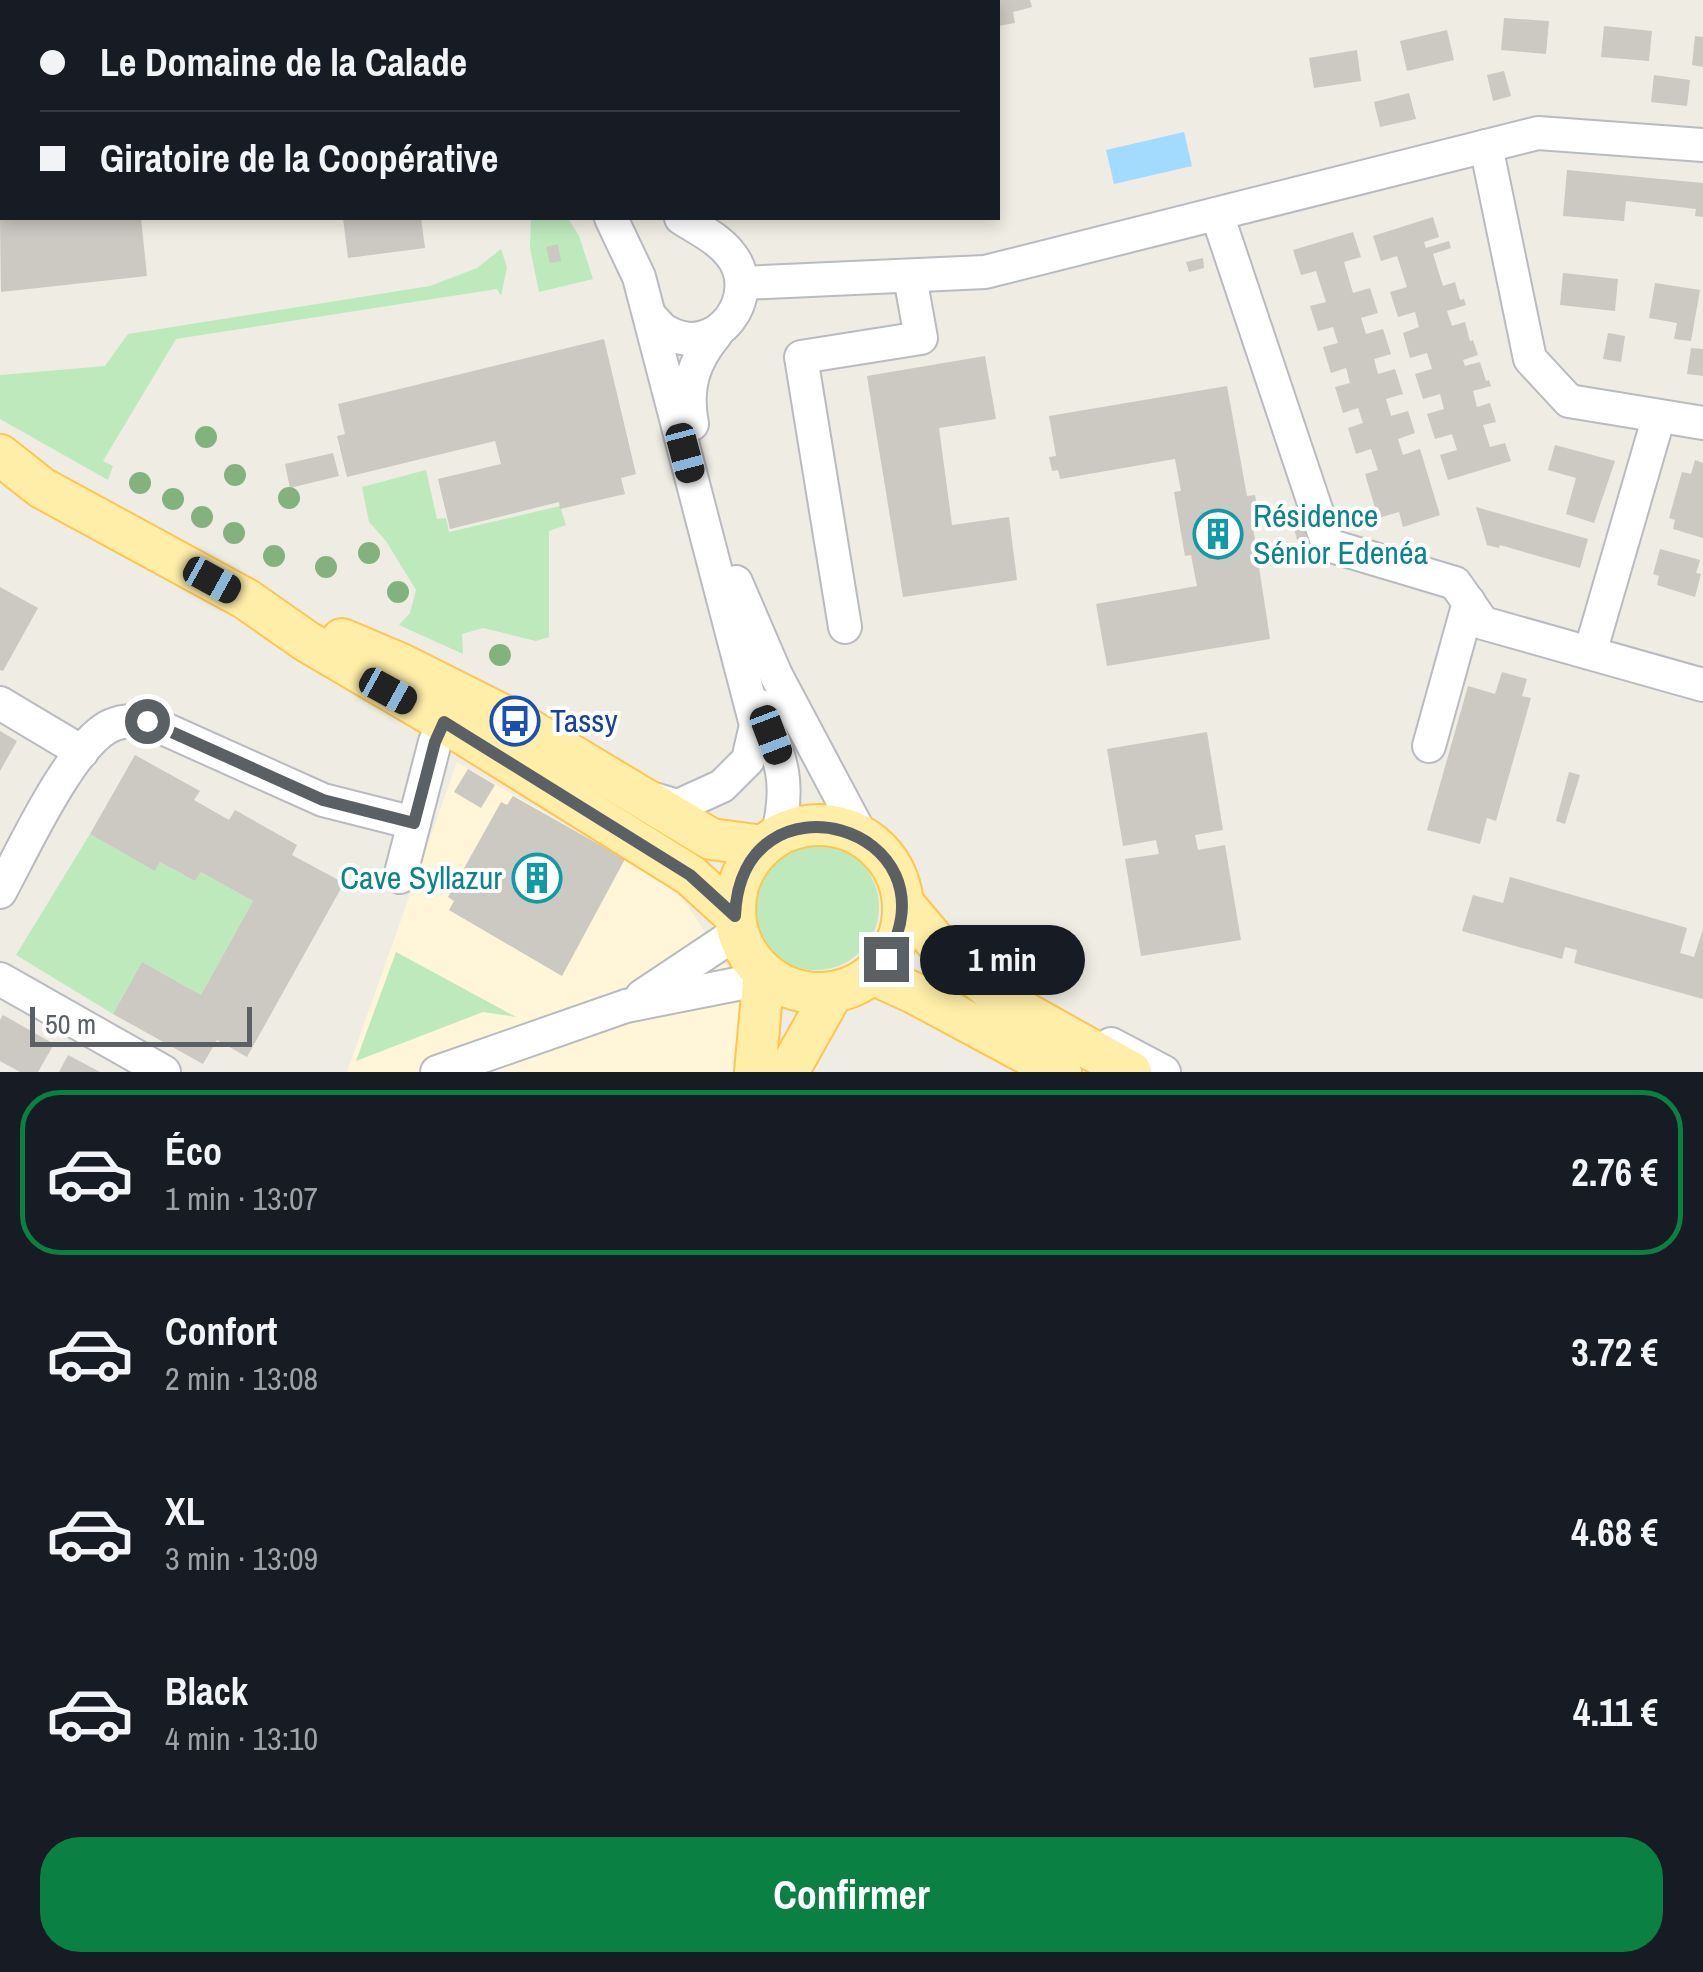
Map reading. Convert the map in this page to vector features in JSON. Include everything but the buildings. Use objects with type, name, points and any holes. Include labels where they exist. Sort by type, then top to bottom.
[{"type":"main road","points":[[0,455],[42,488],[246,599],[319,649],[451,707],[515,721],[711,839],[770,841]]},
{"type":"main road","points":[[0,475],[42,488]]},
{"type":"main road","points":[[451,707],[690,875],[736,924],[748,954],[764,973],[784,986],[808,992],[833,992],[854,986],[872,974],[896,942],[900,892]]},
{"type":"main road","points":[[736,924],[740,878],[770,841],[798,828],[842,828],[862,838],[890,864],[900,892],[940,948],[1004,1001],[1131,1072]]},
{"type":"main road","points":[[755,1072],[764,973]]},
{"type":"main road","points":[[872,974],[1061,1072]]},
{"type":"main road","points":[[788,1072],[833,992]]},
{"type":"street","points":[[743,283],[986,272],[1538,133],[1703,145]]},
{"type":"street","points":[[1486,146],[1530,359],[1569,401],[1703,423]]},
{"type":"street","points":[[1217,214],[1328,545],[1454,583],[1484,623],[1703,686]]},
{"type":"street","points":[[612,220],[639,277],[756,726],[748,760],[722,786],[678,806],[638,794]]},
{"type":"street","points":[[684,220],[730,254],[743,283],[740,305],[697,358],[687,400],[736,583],[776,675],[862,838]]},
{"type":"street","points":[[845,627],[801,358],[921,338],[910,277]]},
{"type":"street","points":[[650,316],[667,332],[685,338],[716,334]]},
{"type":"street","points":[[1590,654],[1659,416]]},
{"type":"street","points":[[1429,746],[1469,602]]},
{"type":"street","points":[[731,627],[785,771],[784,813],[770,841]]},
{"type":"street","points":[[0,703],[82,752]]},
{"type":"street","points":[[400,878],[435,742],[451,707]]},
{"type":"street","points":[[0,892],[82,752],[106,728],[124,721],[147,721],[323,800],[414,823]]},
{"type":"street","points":[[900,892],[1025,998],[1164,1072]]},
{"type":"street","points":[[626,1006],[736,924]]},
{"type":"street","points":[[437,1072],[626,1006],[742,983],[764,973]]},
{"type":"street","points":[[872,974],[921,977],[1091,1072]]},
{"type":"street","points":[[0,978],[164,1072]]},
{"type":"shaded area","points":[[457,762],[625,859],[684,900],[751,1003],[739,1072],[347,1072]]},
{"type":"green space","points":[[531,220],[569,220],[579,236],[593,279],[539,292],[530,248]]},
{"type":"green space","points":[[501,249],[507,267],[501,296],[497,289],[176,339],[103,461],[113,466],[108,480],[0,419],[0,375],[105,366],[128,334],[430,286],[477,268]]},
{"type":"green space","points":[[426,470],[437,519],[446,518],[449,532],[560,506],[566,525],[549,531],[549,637],[536,641],[483,628],[462,634],[463,654],[399,625],[410,613],[416,590],[386,541],[369,522],[362,487]]},
{"type":"green space","points":[[90,834],[155,870],[160,862],[195,881],[201,872],[253,901],[201,995],[142,962],[113,1014],[16,955]]},
{"type":"green space","points":[[816,844],[840,848],[861,862],[875,883],[879,907],[875,931],[861,952],[840,966],[816,970],[792,966],[771,952],[757,931],[753,907],[757,883],[771,862],[792,848]]},
{"type":"green space","points":[[396,952],[516,1017],[483,1012],[356,1061]]},
{"type":"water","points":[[1184,132],[1192,166],[1114,184],[1106,150]]},
{"type":"place","name":"Résidence Sénior Edenéa","points":[[1218,534]]},
{"type":"place","name":"Tassy","points":[[515,721]]},
{"type":"place","name":"Cave Syllazur","points":[[537,878]]},
{"type":"route","points":[[147,721],[323,800],[414,823],[444,722],[690,875],[735,916],[740,878],[763,846],[798,828],[842,828],[878,849],[898,881],[902,922],[886,959]]}]
